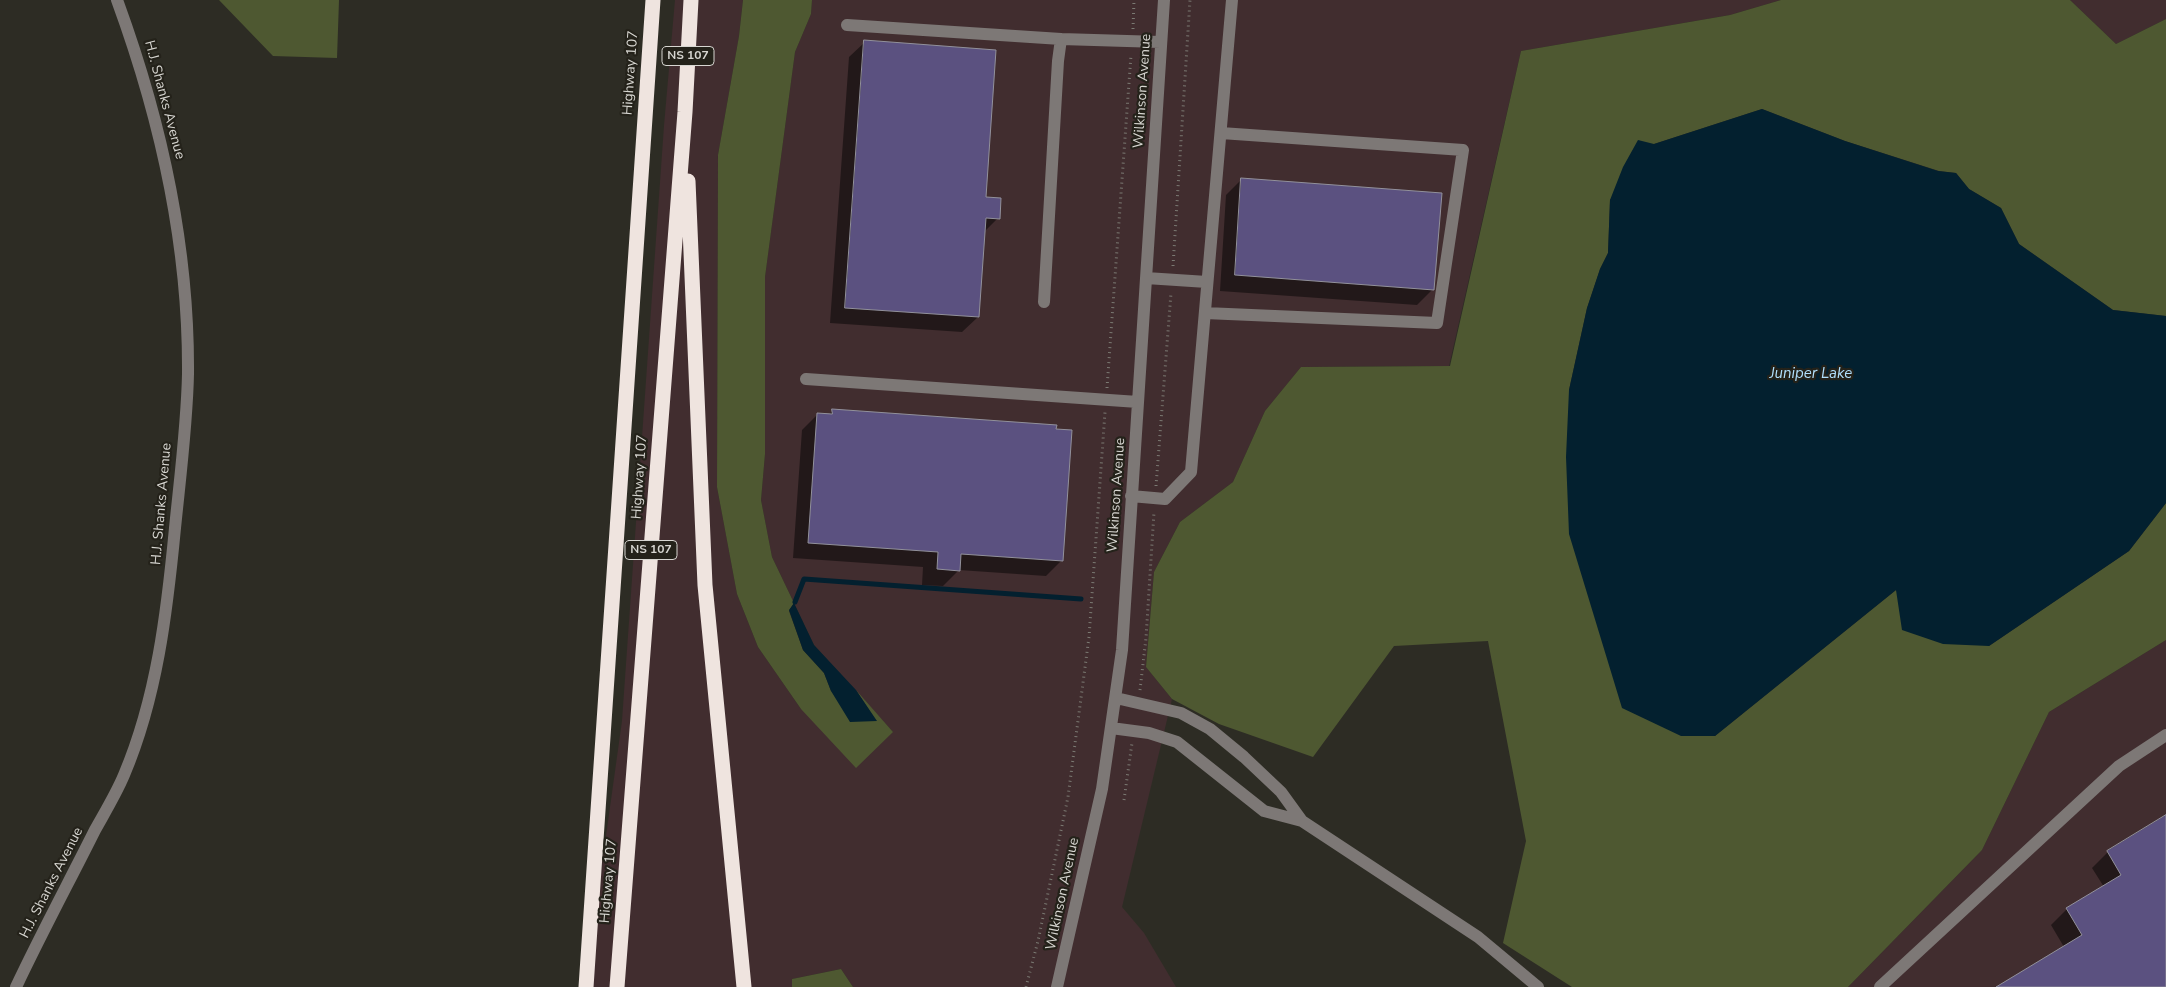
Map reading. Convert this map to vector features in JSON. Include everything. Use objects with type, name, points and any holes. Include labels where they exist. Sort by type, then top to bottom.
[{"type":"highway","name":"Highway 107","points":[[586,987],[653,0]]},
{"type":"highway","name":"Highway 107","points":[[617,987],[685,112],[691,0]]},
{"type":"highway","points":[[685,112],[705,585],[725,808],[744,987]]},
{"type":"street","name":"H.J. Shanks Avenue","points":[[16,987],[124,775],[143,720],[158,665],[168,604],[188,375],[186,315],[171,185],[157,124],[138,58],[117,0]]},
{"type":"street","name":"Wilkinson Avenue","points":[[1058,987],[1102,789],[1122,650],[1164,0]]},
{"type":"street","points":[[1131,496],[1165,499],[1191,472],[1232,0]]},
{"type":"street","points":[[847,25],[1061,39],[1160,42]]},
{"type":"street","points":[[1044,302],[1058,62],[1061,39]]},
{"type":"street","points":[[1205,313],[1437,323],[1463,150],[1221,133]]},
{"type":"street","points":[[1146,278],[1208,282]]},
{"type":"street","points":[[806,379],[1138,402]]},
{"type":"street","points":[[1116,698],[1181,713],[1210,729],[1244,757],[1281,792],[1302,821]]},
{"type":"street","points":[[1111,728],[1149,733],[1177,742],[1264,811],[1302,821],[1478,937],[1538,987]]},
{"type":"street","points":[[1880,987],[2119,766],[2166,735]]},
{"type":"path","points":[[1026,987],[1038,941],[1068,797],[1087,647],[1134,0]]},
{"type":"path","points":[[1139,695],[1146,638],[1190,0]]},
{"type":"path","points":[[1124,800],[1133,730]]},
{"type":"shaded area","points":[[675,0],[743,0],[739,36],[718,155],[717,487],[737,594],[758,647],[801,709],[893,732],[814,645],[772,557],[761,500],[765,454],[765,277],[795,52],[811,14],[812,0],[1781,0],[1730,15],[1521,51],[1449,366],[1301,367],[1265,411],[1233,482],[1180,522],[1154,572],[1146,667],[1172,699],[1122,907],[1144,933],[1176,987],[853,987],[841,969],[792,979],[792,987],[585,987],[622,721],[664,126]]},
{"type":"shaded area","points":[[2070,0],[2166,0],[2166,19],[2116,44]]},
{"type":"shaded area","points":[[2166,640],[2166,987],[1848,987],[1982,850],[2049,712]]},
{"type":"green space","points":[[219,0],[339,0],[337,58],[273,56]]},
{"type":"green space","points":[[743,0],[812,0],[811,14],[795,52],[765,277],[765,454],[761,500],[772,557],[794,603],[789,611],[803,650],[824,673],[831,691],[876,721],[856,690],[893,732],[856,768],[801,709],[758,647],[737,594],[717,487],[718,155],[739,36]]},
{"type":"green space","points":[[1781,0],[2070,0],[2116,44],[2166,19],[2166,316],[2113,310],[2019,244],[2001,208],[1969,189],[1956,173],[1939,171],[1845,141],[1762,109],[1654,144],[1610,200],[1608,253],[1600,269],[1587,308],[1569,390],[1715,736],[1896,590],[1989,646],[2129,551],[2166,503],[2166,640],[2049,712],[1982,850],[1848,987],[1572,987],[1503,943],[1526,841],[1488,641],[1394,646],[1313,757],[1219,724],[1172,699],[1146,667],[1154,572],[1180,522],[1233,482],[1265,411],[1301,367],[1450,366],[1521,51],[1730,15]]},
{"type":"green space","points":[[841,969],[853,987],[792,987],[792,979]]},
{"type":"water","name":"Juniper Lake","points":[[1762,109],[1845,141],[1938,171],[1956,173],[1969,189],[2001,208],[2019,244],[2113,310],[2166,316],[2166,503],[2129,551],[1989,646],[1943,644],[1902,630],[1896,590],[1715,736],[1681,736],[1622,708],[1569,534],[1566,457],[1569,390],[1587,308],[1600,269],[1608,253],[1610,200],[1623,167],[1638,140],[1654,144]]},
{"type":"water","points":[[794,603],[814,645],[856,690],[877,721],[850,722],[831,691],[824,673],[803,650],[789,610]]},
{"type":"building","points":[[864,40],[996,50],[986,197],[1001,198],[1000,219],[986,218],[979,317],[845,308]]},
{"type":"building","points":[[1241,178],[1442,193],[1434,290],[1235,275]]},
{"type":"building","points":[[832,409],[1057,425],[1056,429],[1072,430],[1063,561],[961,554],[960,571],[937,569],[938,552],[808,543],[817,413],[832,414]]},
{"type":"building","points":[[2166,815],[2166,987],[1996,987],[2082,935],[2066,908],[2121,875],[2107,851]]},
{"type":"waterway","points":[[795,602],[804,579],[1081,599]]}]
